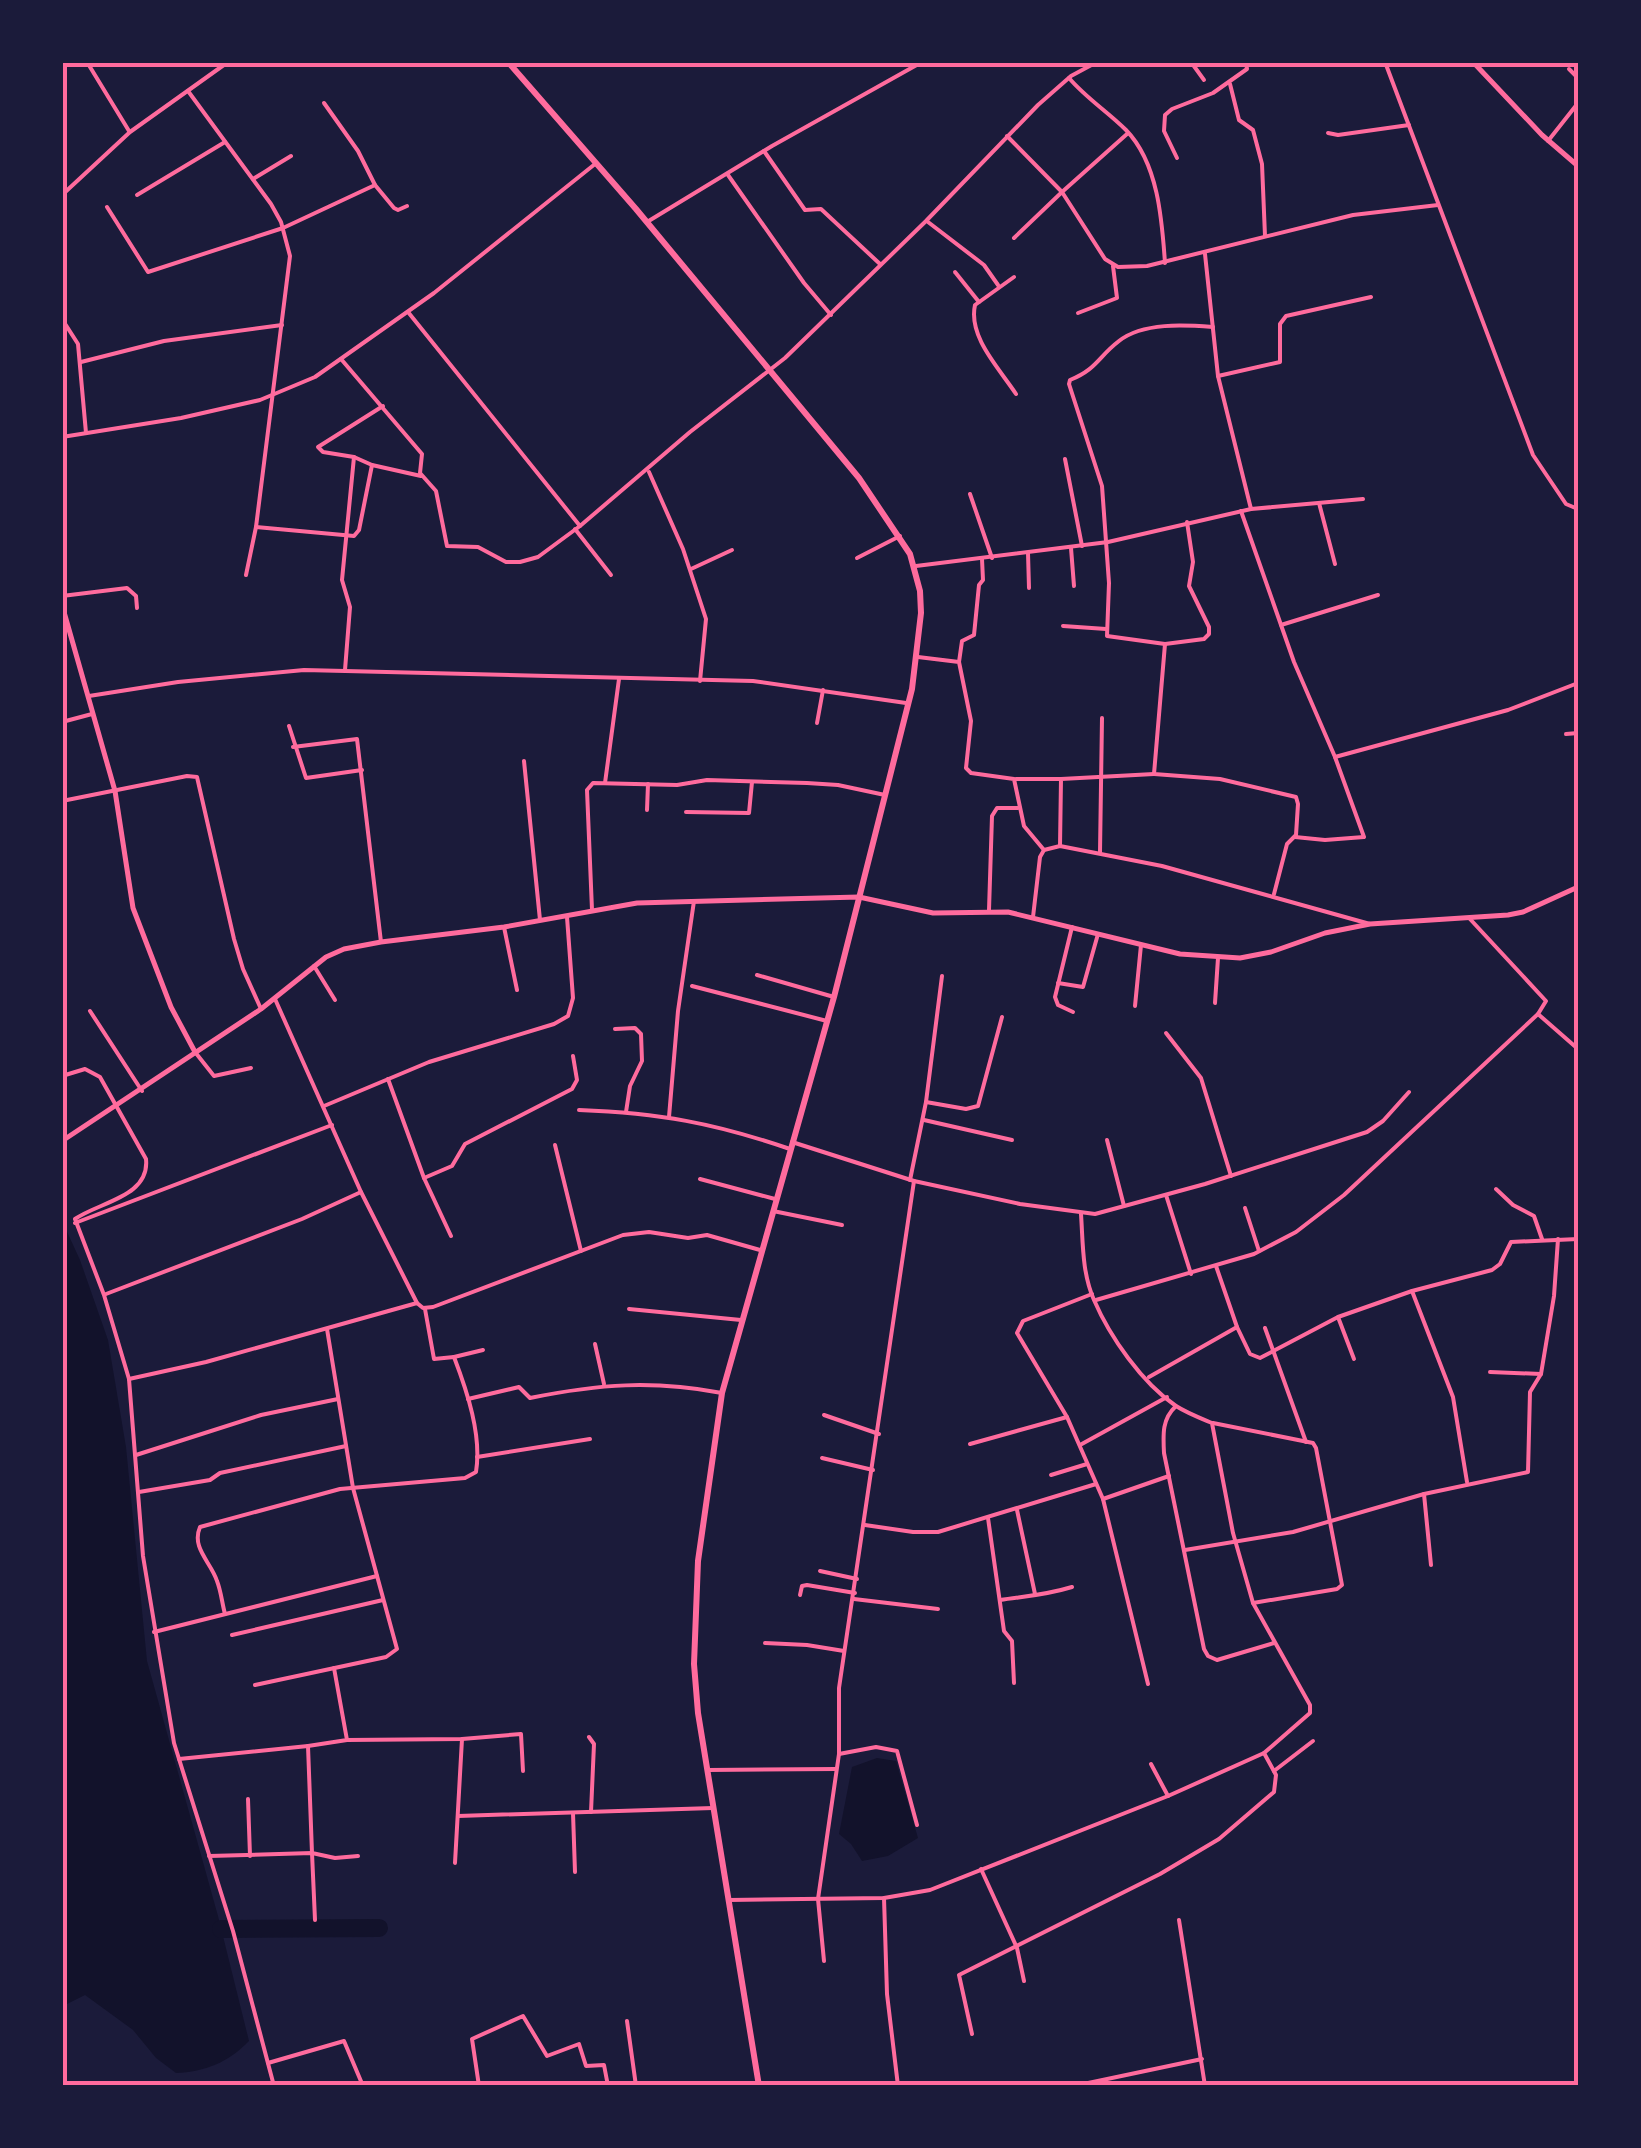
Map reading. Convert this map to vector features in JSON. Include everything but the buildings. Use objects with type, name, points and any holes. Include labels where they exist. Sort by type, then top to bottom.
[{"type":"highway","points":[[508,62],[648,222],[859,478],[900,536],[914,566],[920,613],[917,656],[886,795],[834,996],[722,1392],[708,1476],[694,1664],[760,2086]]},
{"type":"main road","points":[[1472,62],[1578,166]]},
{"type":"main road","points":[[62,605],[115,791],[133,908],[164,989],[195,1052]]},
{"type":"main road","points":[[62,1141],[261,1010],[334,952],[381,942],[504,927],[592,910],[694,900],[859,897],[933,913],[988,910],[1033,916],[1141,945],[1218,958],[1256,956],[1370,924],[1523,912],[1578,887]]},
{"type":"street","points":[[87,62],[130,132]]},
{"type":"street","points":[[62,195],[130,132],[228,62]]},
{"type":"street","points":[[648,222],[922,62]]},
{"type":"street","points":[[384,406],[318,447],[323,452],[422,476],[436,491],[443,538],[449,547],[478,547],[500,560],[520,562],[538,558],[770,370],[831,315],[1068,78],[1097,62]]},
{"type":"street","points":[[1191,62],[1204,80]]},
{"type":"street","points":[[1177,158],[1164,132],[1165,115],[1230,84],[1247,69],[1246,62]]},
{"type":"street","points":[[1385,62],[1532,454],[1566,504],[1578,509]]},
{"type":"street","points":[[1569,70],[1578,78]]},
{"type":"street","points":[[1068,78],[1128,132],[1144,156],[1158,204],[1165,263]]},
{"type":"street","points":[[1230,84],[1239,120],[1253,130],[1260,154],[1265,236]]},
{"type":"street","points":[[188,91],[272,204],[283,228],[290,266],[256,527],[246,575]]},
{"type":"street","points":[[324,103],[394,208],[407,206]]},
{"type":"street","points":[[1548,140],[1578,103]]},
{"type":"street","points":[[1328,133],[1408,125]]},
{"type":"street","points":[[1014,238],[1128,132]]},
{"type":"street","points":[[1007,136],[1062,192],[1101,254],[1113,266],[1117,298],[1078,313]]},
{"type":"street","points":[[137,195],[225,142]]},
{"type":"street","points":[[764,151],[805,210],[822,209],[880,264]]},
{"type":"street","points":[[253,180],[291,156]]},
{"type":"street","points":[[62,437],[181,418],[272,396],[315,377],[487,253],[596,164]]},
{"type":"street","points":[[727,174],[804,284],[831,315]]},
{"type":"street","points":[[106,207],[148,272],[283,228],[376,185]]},
{"type":"street","points":[[1113,266],[1165,263],[1353,215],[1438,205]]},
{"type":"street","points":[[926,221],[984,265],[998,285]]},
{"type":"street","points":[[1205,254],[1218,376],[1250,509]]},
{"type":"street","points":[[954,272],[979,302]]},
{"type":"street","points":[[1014,277],[998,285],[973,310],[975,330],[1016,394]]},
{"type":"street","points":[[1218,376],[1280,362],[1280,324],[1286,316],[1371,297]]},
{"type":"street","points":[[408,312],[611,575]]},
{"type":"street","points":[[62,318],[78,344],[86,433]]},
{"type":"street","points":[[81,362],[164,341],[282,325]]},
{"type":"street","points":[[1187,522],[1193,562],[1189,586],[1210,631],[1204,639],[1165,644],[1110,639],[1106,628],[1108,542],[1102,486],[1069,382],[1091,371],[1099,358],[1129,334],[1160,328],[1213,327]]},
{"type":"street","points":[[342,359],[422,455],[422,476]]},
{"type":"street","points":[[346,671],[350,606],[342,580],[354,457]]},
{"type":"street","points":[[1065,459],[1082,546]]},
{"type":"street","points":[[256,527],[354,536],[372,465]]},
{"type":"street","points":[[648,470],[676,530],[706,619],[700,681]]},
{"type":"street","points":[[970,494],[992,558]]},
{"type":"street","points":[[914,566],[1108,542],[1250,509],[1363,498]]},
{"type":"street","points":[[1319,503],[1335,564]]},
{"type":"street","points":[[1241,511],[1307,696],[1364,836],[1325,840],[1296,837]]},
{"type":"street","points":[[857,558],[900,536]]},
{"type":"street","points":[[1071,548],[1074,586]]},
{"type":"street","points":[[690,570],[732,550]]},
{"type":"street","points":[[1028,553],[1029,588]]},
{"type":"street","points":[[982,559],[984,578],[979,586],[974,635],[962,641],[959,662],[971,714],[967,770],[1014,780],[1154,774],[1220,779],[1292,795],[1298,804],[1296,837],[1286,846],[1274,894]]},
{"type":"street","points":[[62,596],[126,588],[136,596],[137,608]]},
{"type":"street","points":[[1281,625],[1378,595]]},
{"type":"street","points":[[1063,626],[1106,628]]},
{"type":"street","points":[[1154,774],[1165,644]]},
{"type":"street","points":[[917,656],[959,662]]},
{"type":"street","points":[[89,696],[238,675],[346,671],[753,681],[908,704]]},
{"type":"street","points":[[605,783],[618,678]]},
{"type":"street","points":[[1335,757],[1508,710],[1578,683]]},
{"type":"street","points":[[816,723],[823,690]]},
{"type":"street","points":[[62,722],[94,714]]},
{"type":"street","points":[[1100,852],[1102,718]]},
{"type":"street","points":[[289,726],[306,778],[362,770]]},
{"type":"street","points":[[1566,734],[1578,733]]},
{"type":"street","points":[[293,746],[356,738],[381,942]]},
{"type":"street","points":[[524,760],[540,920]]},
{"type":"street","points":[[62,801],[186,776],[199,780],[234,939],[261,1010]]},
{"type":"street","points":[[1060,846],[1061,779]]},
{"type":"street","points":[[592,910],[587,790],[593,782],[680,785],[692,780],[838,785],[886,795]]},
{"type":"street","points":[[1014,780],[1024,826],[1044,850]]},
{"type":"street","points":[[686,812],[748,813],[752,782]]},
{"type":"street","points":[[647,810],[648,784]]},
{"type":"street","points":[[988,910],[992,816],[997,808],[1018,808]]},
{"type":"street","points":[[1033,916],[1040,857],[1044,850],[1060,846],[1274,894],[1370,924]]},
{"type":"street","points":[[669,1117],[678,1011],[694,900]]},
{"type":"street","points":[[324,1106],[430,1062],[554,1024],[568,1016],[573,998],[566,916]]},
{"type":"street","points":[[1148,1684],[1103,1499],[1067,1417],[1017,1329],[1028,1318],[1093,1297],[1190,1274],[1259,1251],[1296,1232],[1344,1195],[1538,1014],[1546,1001],[1470,919]]},
{"type":"street","points":[[504,927],[516,990]]},
{"type":"street","points":[[1072,927],[1055,997],[1058,1005],[1073,1012]]},
{"type":"street","points":[[1058,982],[1083,987],[1098,934]]},
{"type":"street","points":[[1135,1006],[1141,945]]},
{"type":"street","points":[[1215,1003],[1218,958]]},
{"type":"street","points":[[314,966],[335,1000]]},
{"type":"street","points":[[758,975],[834,996]]},
{"type":"street","points":[[824,1962],[818,1899],[839,1754],[839,1688],[879,1434],[942,976]]},
{"type":"street","points":[[692,986],[827,1021]]},
{"type":"street","points":[[275,1000],[361,1192],[417,1303],[425,1308],[434,1359],[483,1350]]},
{"type":"street","points":[[90,1011],[142,1091]]},
{"type":"street","points":[[1538,1014],[1578,1049]]},
{"type":"street","points":[[926,1102],[966,1109],[978,1106],[1002,1017]]},
{"type":"street","points":[[616,1029],[635,1028],[642,1038],[641,1067],[630,1086],[626,1112]]},
{"type":"street","points":[[1166,1033],[1201,1078],[1230,1176]]},
{"type":"street","points":[[195,1052],[214,1076],[251,1068]]},
{"type":"street","points":[[424,1178],[452,1166],[465,1144],[572,1089],[576,1080],[572,1056]]},
{"type":"street","points":[[62,1076],[75,1070],[92,1071],[118,1105],[146,1159],[144,1177],[129,1192],[77,1216],[76,1223],[104,1295],[129,1379],[142,1556],[179,1760],[232,1931],[274,2086]]},
{"type":"street","points":[[388,1079],[450,1236]]},
{"type":"street","points":[[579,1110],[698,1120],[912,1181],[1095,1214],[1367,1132],[1383,1121],[1409,1092]]},
{"type":"street","points":[[922,1120],[1012,1140]]},
{"type":"street","points":[[76,1223],[332,1125]]},
{"type":"street","points":[[1106,1140],[1124,1206]]},
{"type":"street","points":[[555,1145],[581,1251]]},
{"type":"street","points":[[700,1179],[775,1199]]},
{"type":"street","points":[[1496,1190],[1513,1205],[1533,1214],[1542,1239]]},
{"type":"street","points":[[104,1295],[198,1256],[302,1220],[361,1192]]},
{"type":"street","points":[[1166,1195],[1190,1274]]},
{"type":"street","points":[[1245,1208],[1259,1251]]},
{"type":"street","points":[[772,1211],[842,1225]]},
{"type":"street","points":[[1081,1214],[1084,1263],[1093,1297],[1120,1344],[1147,1378],[1176,1406],[1212,1423],[1316,1446],[1343,1578],[1340,1588],[1253,1603]]},
{"type":"street","points":[[425,1308],[623,1235],[707,1235],[760,1250]]},
{"type":"street","points":[[1185,1550],[1236,1544],[1331,1522],[1424,1494],[1528,1472],[1530,1392],[1541,1374],[1554,1296],[1558,1239]]},
{"type":"street","points":[[1216,1266],[1252,1356],[1260,1358],[1338,1318],[1412,1291],[1492,1270],[1511,1242],[1578,1239]]},
{"type":"street","points":[[1412,1291],[1454,1397],[1467,1484]]},
{"type":"street","points":[[129,1379],[417,1303]]},
{"type":"street","points":[[629,1308],[741,1320]]},
{"type":"street","points":[[1338,1318],[1354,1359]]},
{"type":"street","points":[[1147,1378],[1238,1326]]},
{"type":"street","points":[[1265,1328],[1306,1442]]},
{"type":"street","points":[[256,1685],[396,1652],[353,1488],[327,1329]]},
{"type":"street","points":[[595,1344],[604,1384]]},
{"type":"street","points":[[225,1614],[216,1577],[203,1560],[198,1528],[285,1502],[353,1488],[469,1478],[476,1472],[468,1398],[454,1357]]},
{"type":"street","points":[[1490,1372],[1541,1374]]},
{"type":"street","points":[[468,1398],[521,1387],[530,1398],[604,1384],[672,1385],[722,1392]]},
{"type":"street","points":[[1080,1444],[1167,1397]]},
{"type":"street","points":[[136,1455],[261,1415],[338,1399]]},
{"type":"street","points":[[1176,1406],[1164,1425],[1164,1453],[1208,1656],[1217,1660],[1274,1643]]},
{"type":"street","points":[[824,1416],[879,1434]]},
{"type":"street","points":[[970,1444],[1067,1417]]},
{"type":"street","points":[[729,1900],[884,1898],[930,1890],[1168,1796],[1264,1753],[1310,1713],[1253,1603],[1236,1544],[1212,1423]]},
{"type":"street","points":[[477,1457],[590,1439]]},
{"type":"street","points":[[139,1492],[210,1480],[220,1473],[346,1446]]},
{"type":"street","points":[[822,1458],[873,1470]]},
{"type":"street","points":[[1051,1475],[1087,1464]]},
{"type":"street","points":[[1103,1499],[1169,1476]]},
{"type":"street","points":[[865,1525],[932,1532],[1096,1484]]},
{"type":"street","points":[[1424,1494],[1430,1566]]},
{"type":"street","points":[[1016,1509],[1035,1594]]},
{"type":"street","points":[[988,1518],[998,1601],[1004,1631],[1012,1641],[1014,1683]]},
{"type":"street","points":[[820,1571],[857,1579]]},
{"type":"street","points":[[154,1632],[377,1576]]},
{"type":"street","points":[[800,1595],[802,1586],[807,1585],[938,1609]]},
{"type":"street","points":[[998,1601],[1042,1596],[1072,1587]]},
{"type":"street","points":[[232,1636],[384,1600]]},
{"type":"street","points":[[765,1643],[844,1651]]},
{"type":"street","points":[[334,1668],[348,1740]]},
{"type":"street","points":[[179,1760],[348,1740],[521,1734],[522,1771]]},
{"type":"street","points":[[590,1737],[594,1744],[591,1812]]},
{"type":"street","points":[[456,1863],[462,1739]]},
{"type":"street","points":[[1274,1771],[1313,1741]]},
{"type":"street","points":[[308,1746],[315,1920]]},
{"type":"street","points":[[839,1754],[874,1747],[897,1751],[918,1825]]},
{"type":"street","points":[[972,2034],[958,1977],[1160,1874],[1219,1839],[1274,1792],[1274,1771],[1264,1753]]},
{"type":"street","points":[[1151,1764],[1168,1796]]},
{"type":"street","points":[[708,1770],[836,1769]]},
{"type":"street","points":[[248,1800],[250,1856]]},
{"type":"street","points":[[458,1816],[714,1808]]},
{"type":"street","points":[[573,1812],[575,1872]]},
{"type":"street","points":[[209,1856],[358,1856]]},
{"type":"street","points":[[982,1870],[1017,1948],[1024,1981]]},
{"type":"street","points":[[884,1898],[887,1994],[898,2086]]},
{"type":"street","points":[[1180,1920],[1205,2086]]},
{"type":"street","points":[[479,2086],[472,2040],[525,2016],[546,2056],[578,2043],[586,2066],[604,2064],[608,2086]]},
{"type":"street","points":[[627,2021],[636,2086]]},
{"type":"street","points":[[268,2063],[344,2041],[363,2086]]},
{"type":"street","points":[[1074,2086],[1202,2058]]},
{"type":"shaded area","points":[[63,1223],[108,1340],[126,1447],[147,1661],[249,2041],[225,2060],[187,2072],[176,2073],[156,2058],[133,2030],[85,1995],[63,2006]]},
{"type":"shaded area","points":[[877,1758],[896,1761],[918,1838],[888,1856],[862,1861],[839,1834],[852,1767]]},
{"type":"waterway","points":[[221,1929],[379,1928]]}]
